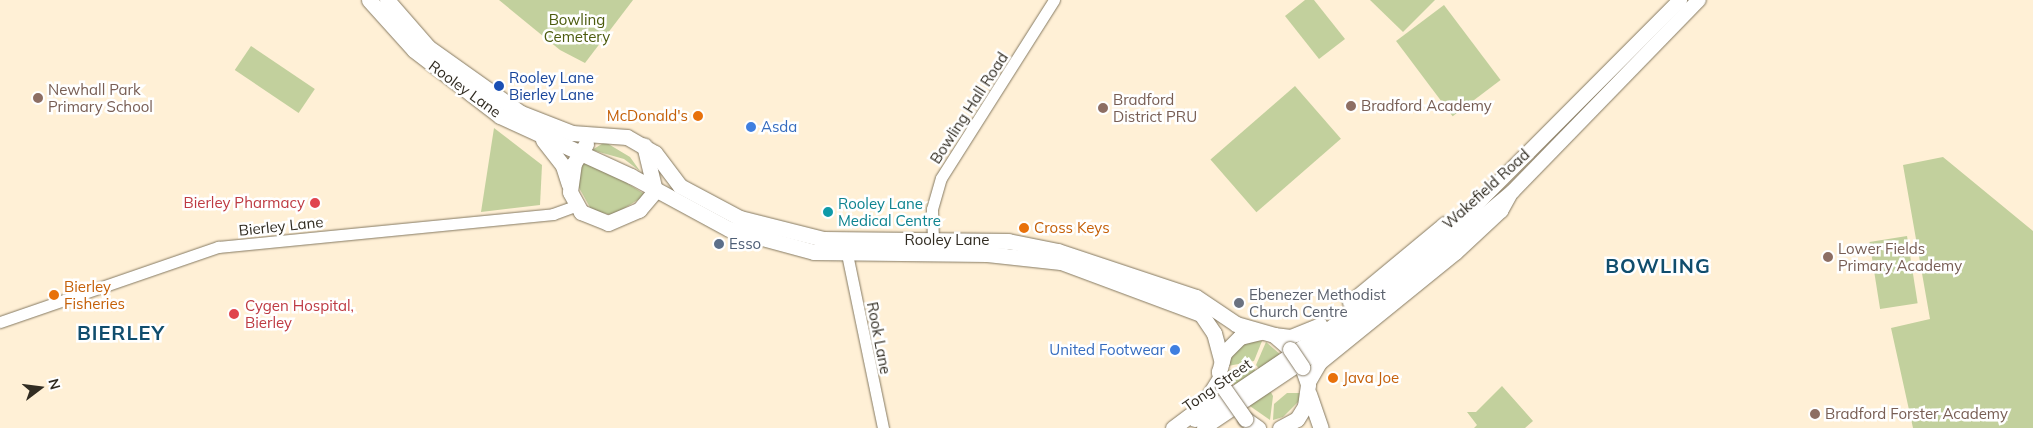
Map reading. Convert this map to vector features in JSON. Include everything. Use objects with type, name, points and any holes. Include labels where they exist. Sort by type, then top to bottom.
[{"type":"highway","name":"Rooley Lane","points":[[369,0],[414,50],[457,87],[539,136],[580,152],[631,176],[655,191],[729,229],[787,247],[848,254],[988,254],[1061,262],[1201,314],[1214,333],[1222,362]]},
{"type":"highway","name":"Rooley Lane","points":[[387,0],[428,47],[521,113],[548,128],[594,136],[612,133],[644,145],[662,160],[680,186],[740,218],[824,239],[1008,241],[1058,251],[1178,289],[1206,302],[1236,324],[1268,333]]},
{"type":"highway","points":[[539,136],[564,166],[575,206],[591,219],[608,223],[639,210],[655,191],[652,172],[644,145]]},
{"type":"highway","points":[[569,185],[580,152],[594,136]]},
{"type":"highway","points":[[631,176],[652,172]]},
{"type":"highway","points":[[1173,428],[1204,405],[1221,383],[1222,362],[1234,340],[1268,333],[1290,349],[1302,367],[1321,428]]},
{"type":"highway","points":[[1221,383],[1245,419],[1258,428]]},
{"type":"highway","points":[[1280,428],[1302,413],[1308,385]]},
{"type":"main road","name":"Wakefield Road","points":[[1272,375],[1431,250],[1492,184],[1680,0]]},
{"type":"main road","name":"Wakefield Road","points":[[1272,375],[1335,340],[1512,192],[1700,0]]},
{"type":"main road","points":[[1268,333],[1303,335],[1324,323],[1492,184]]},
{"type":"main road","points":[[1308,385],[1320,363],[1456,254],[1500,211],[1512,192]]},
{"type":"main road","name":"Tong Street","points":[[1184,428],[1272,375]]},
{"type":"main road","name":"Tong Street","points":[[1204,428],[1272,375]]},
{"type":"street","name":"Bowling Hall Road","points":[[932,240],[932,208],[942,178],[1054,0]]},
{"type":"street","name":"Bierley Lane","points":[[0,322],[218,247],[553,214],[575,206]]},
{"type":"street","name":"Rook Lane","points":[[848,254],[883,428]]},
{"type":"green space","name":"Bowling Cemetery","points":[[499,0],[633,0],[585,63],[560,50]]},
{"type":"green space","points":[[1305,0],[1314,0],[1345,39],[1319,59],[1285,16]]},
{"type":"green space","points":[[1370,0],[1435,0],[1403,32]]},
{"type":"green space","points":[[1444,5],[1501,80],[1453,116],[1396,41]]},
{"type":"green space","points":[[251,46],[315,89],[299,113],[235,70]]},
{"type":"green space","points":[[1295,86],[1341,139],[1256,212],[1210,159]]},
{"type":"green space","points":[[494,128],[542,165],[540,205],[481,212]]},
{"type":"green space","points":[[605,142],[630,157],[640,171],[624,159],[592,150]]},
{"type":"green space","points":[[1943,157],[2033,231],[2033,428],[1913,428],[1891,328],[1930,319],[1903,165]]},
{"type":"green space","points":[[582,162],[614,175],[646,195],[613,215],[592,211],[578,186]]},
{"type":"green space","points":[[1907,236],[1918,303],[1880,309],[1869,242]]},
{"type":"green space","points":[[1262,341],[1254,361],[1228,366],[1231,356],[1245,342]]},
{"type":"green space","points":[[1266,342],[1281,355],[1260,370],[1256,365]]},
{"type":"green space","points":[[1253,367],[1257,373],[1235,387],[1228,370]]},
{"type":"green space","points":[[1502,386],[1533,421],[1525,428],[1474,428],[1477,425],[1467,412],[1476,412]]},
{"type":"green space","points":[[1269,389],[1273,396],[1270,420],[1247,404]]},
{"type":"green space","points":[[1287,393],[1301,393],[1299,401],[1283,417],[1273,420],[1274,404]]},
{"type":"place","name":"Rooley Lane Bierley Lane","points":[[499,86]]},
{"type":"place","name":"Newhall Park Primary School","points":[[38,98]]},
{"type":"place","name":"Bradford Academy","points":[[1351,106]]},
{"type":"place","name":"Bradford District PRU","points":[[1103,108]]},
{"type":"place","name":"McDonald's","points":[[698,116]]},
{"type":"place","name":"Asda","points":[[751,127]]},
{"type":"place","name":"Bierley Pharmacy","points":[[315,203]]},
{"type":"place","name":"Rooley Lane Medical Centre","points":[[828,212]]},
{"type":"place","name":"Cross Keys","points":[[1024,228]]},
{"type":"place","name":"Esso","points":[[719,244]]},
{"type":"place","name":"Lower Fields Primary Academy","points":[[1828,257]]},
{"type":"place","name":"Bierley Fisheries","points":[[54,295]]},
{"type":"place","name":"Ebenezer Methodist Church Centre","points":[[1239,303]]},
{"type":"place","name":"Cygen Hospital, Bierley","points":[[234,314]]},
{"type":"place","name":"United Footwear","points":[[1175,350]]},
{"type":"place","name":"Java Joe","points":[[1333,378]]},
{"type":"place","name":"Bradford Forster Academy","points":[[1815,414]]},
{"type":"district","name":"BOWLING","points":[[1658,265]]},
{"type":"district","name":"BIERLEY","points":[[121,332]]}]
